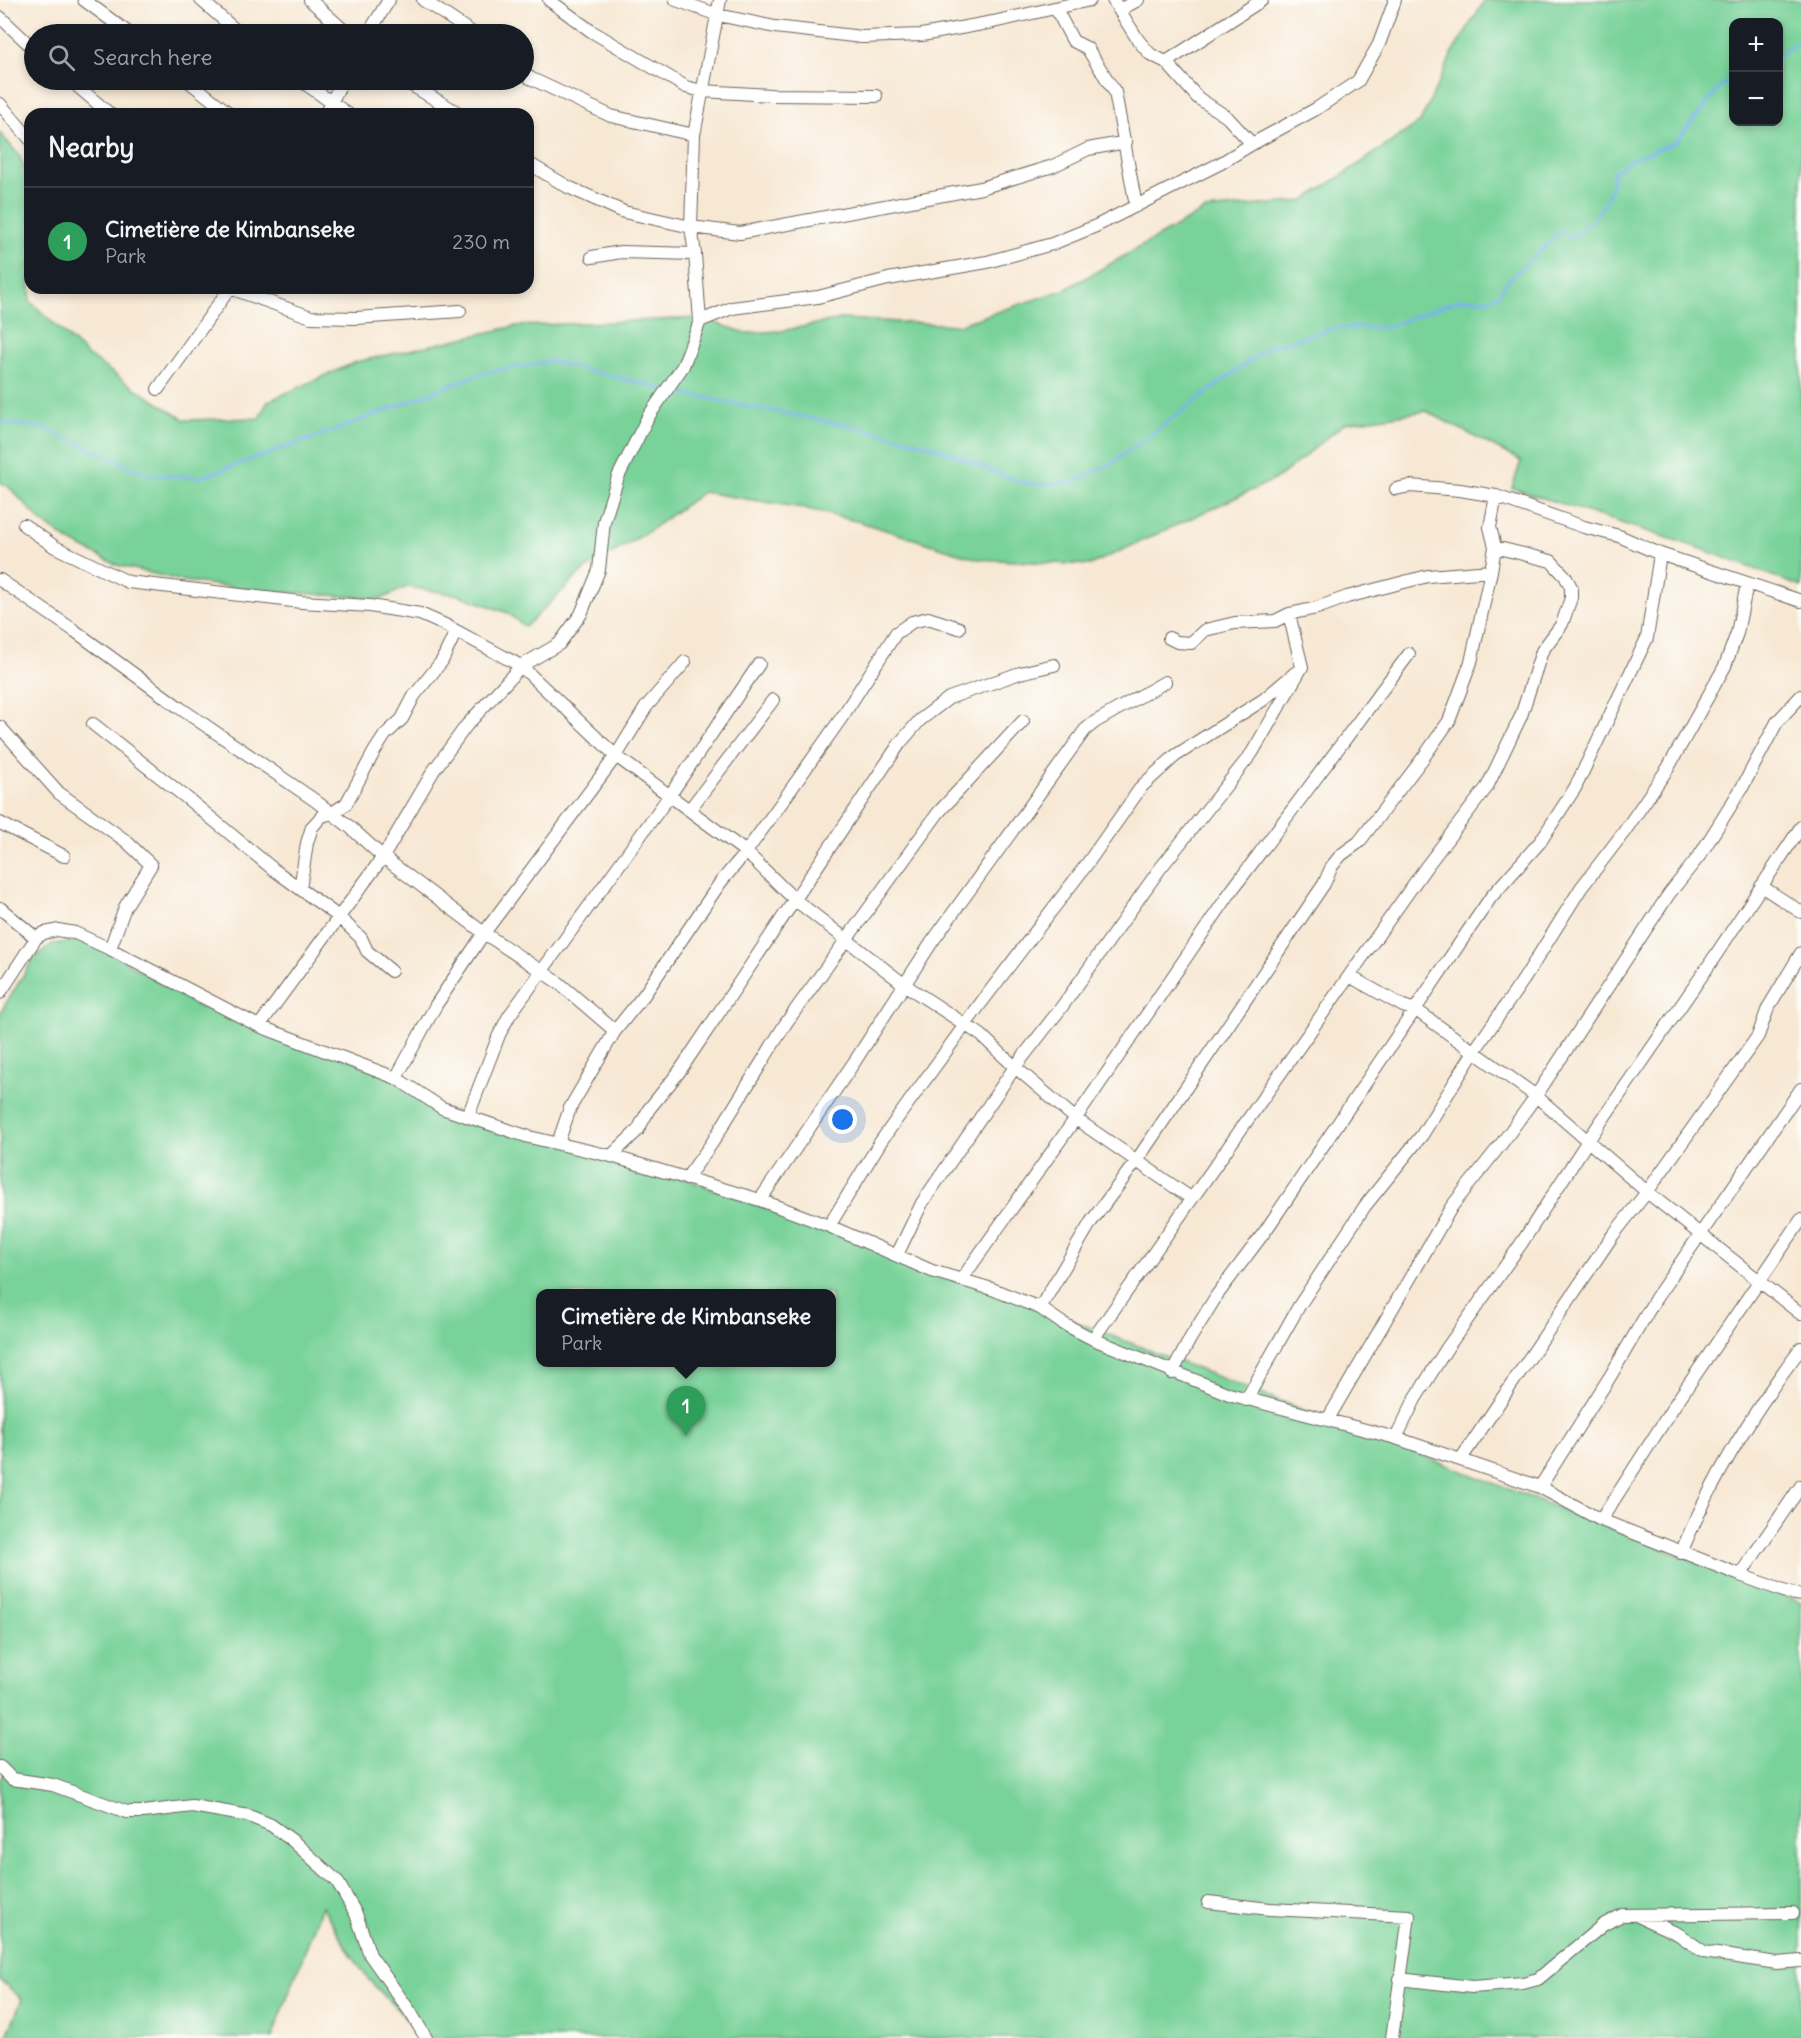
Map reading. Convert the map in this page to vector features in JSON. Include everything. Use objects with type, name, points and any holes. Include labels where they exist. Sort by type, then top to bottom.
[{"type":"street","points":[[84,0],[116,24]]},
{"type":"street","points":[[201,0],[229,24]]},
{"type":"street","points":[[310,0],[337,24]]},
{"type":"street","points":[[374,24],[389,0]]},
{"type":"street","points":[[423,0],[459,24]]},
{"type":"street","points":[[549,0],[591,31],[686,87],[702,91],[771,95],[876,96]]},
{"type":"street","points":[[676,0],[718,15],[775,27],[862,37],[922,35],[1056,9],[1090,0]]},
{"type":"street","points":[[259,1026],[383,856],[434,770],[466,726],[520,666],[559,644],[581,614],[599,570],[604,522],[618,477],[648,417],[683,366],[700,321],[691,227],[694,135],[720,0]]},
{"type":"street","points":[[1138,0],[1116,5],[1138,40],[1150,54],[1166,62],[1198,98],[1227,117],[1252,144]]},
{"type":"street","points":[[1166,62],[1262,0]]},
{"type":"street","points":[[700,321],[732,308],[818,297],[888,279],[967,266],[1028,252],[1052,244],[1136,206],[1221,163],[1316,109],[1358,81],[1379,44],[1395,0]]},
{"type":"street","points":[[1056,9],[1073,41],[1087,48],[1115,92],[1136,206]]},
{"type":"street","points":[[0,18],[24,40]]},
{"type":"street","points":[[534,80],[611,116],[694,135]]},
{"type":"street","points":[[82,90],[103,108]]},
{"type":"street","points":[[200,90],[222,108]]},
{"type":"street","points":[[314,90],[340,108]]},
{"type":"street","points":[[328,108],[338,90]]},
{"type":"street","points":[[420,90],[450,108]]},
{"type":"street","points":[[0,104],[24,132]]},
{"type":"street","points":[[534,167],[568,187],[624,212],[691,227],[740,233],[927,199],[1006,182],[1053,166],[1088,149],[1126,142]]},
{"type":"street","points":[[592,257],[621,252],[695,254]]},
{"type":"street","points":[[159,390],[226,294]]},
{"type":"street","points":[[247,294],[311,317],[357,318],[460,311]]},
{"type":"street","points":[[1396,489],[1410,486],[1427,487],[1496,496],[1584,527],[1619,536],[1660,554],[1801,601]]},
{"type":"street","points":[[1040,1308],[1091,1222],[1137,1160],[1324,884],[1332,866],[1341,855],[1359,842],[1449,721],[1471,662],[1491,571],[1495,547],[1490,527],[1496,496]]},
{"type":"street","points":[[24,525],[55,547],[128,582],[301,602],[370,606],[420,614],[520,666],[616,756],[746,852],[794,899],[904,985],[967,1024],[1076,1119],[1192,1199]]},
{"type":"street","points":[[1093,1339],[1426,867],[1487,787],[1521,716],[1542,651],[1562,624],[1571,598],[1571,587],[1565,576],[1551,561],[1495,547]]},
{"type":"street","points":[[1172,1373],[1217,1295],[1266,1230],[1491,897],[1540,842],[1575,788],[1647,638],[1660,554]]},
{"type":"street","points":[[1169,638],[1191,644],[1205,630],[1235,623],[1275,621],[1289,614],[1428,576],[1491,571]]},
{"type":"street","points":[[0,580],[332,813],[383,856],[484,933],[540,970],[615,1031]]},
{"type":"street","points":[[1246,1400],[1299,1306],[1365,1206],[1422,1135],[1474,1050],[1524,979],[1581,888],[1624,832],[1668,768],[1725,666],[1737,633],[1747,584]]},
{"type":"street","points":[[897,1254],[922,1203],[1015,1067],[1061,1008],[1159,870],[1252,753],[1302,667],[1289,614]]},
{"type":"street","points":[[558,1143],[570,1108],[615,1031],[644,996],[720,883],[746,852],[842,717],[896,633],[912,622],[928,618],[959,628]]},
{"type":"street","points":[[300,889],[307,843],[312,827],[322,816],[346,804],[385,735],[402,719],[414,696],[442,661],[456,631]]},
{"type":"street","points":[[961,1280],[1076,1119],[1232,890],[1409,654]]},
{"type":"street","points":[[396,1078],[436,1005],[484,933],[616,756],[646,707],[685,662]]},
{"type":"street","points":[[468,1116],[499,1035],[509,1016],[540,970],[670,795],[759,664]]},
{"type":"street","points":[[611,1156],[638,1130],[649,1109],[679,1072],[900,743],[920,720],[949,698],[1020,673],[1054,665]]},
{"type":"street","points":[[829,1226],[881,1141],[1087,864],[1142,786],[1175,756],[1263,700],[1302,667]]},
{"type":"street","points":[[760,1200],[855,1061],[932,942],[1085,730],[1165,682]]},
{"type":"street","points":[[1328,1419],[1452,1206],[1536,1096],[1669,894],[1700,855],[1743,786],[1777,722],[1801,696]]},
{"type":"street","points":[[690,809],[773,700]]},
{"type":"street","points":[[686,1179],[712,1143],[786,1023],[938,813],[1023,720]]},
{"type":"street","points":[[93,724],[300,889],[339,917],[361,938],[367,951],[392,971]]},
{"type":"street","points":[[0,727],[59,793],[126,841],[151,865],[125,907],[110,949]]},
{"type":"street","points":[[0,823],[64,856]]},
{"type":"street","points":[[1396,1438],[1420,1390],[1521,1244],[1801,827]]},
{"type":"street","points":[[1761,886],[1801,912]]},
{"type":"street","points":[[0,908],[36,938]]},
{"type":"street","points":[[0,993],[36,938],[44,933],[58,930],[75,933],[259,1026],[396,1078],[442,1108],[529,1137],[611,1156],[760,1200],[897,1254],[932,1271],[992,1289],[1040,1308],[1062,1323],[1093,1339],[1172,1373],[1246,1400],[1328,1419],[1461,1459],[1540,1487],[1601,1520],[1681,1553],[1789,1593],[1801,1595]]},
{"type":"street","points":[[1461,1459],[1614,1235],[1758,1036],[1768,1008],[1801,953]]},
{"type":"street","points":[[1349,976],[1403,1006],[1416,1010],[1536,1096],[1647,1192],[1801,1314]]},
{"type":"street","points":[[1540,1487],[1611,1375],[1641,1321],[1801,1089]]},
{"type":"street","points":[[1601,1520],[1676,1403],[1801,1220]]},
{"type":"street","points":[[1681,1553],[1700,1507],[1724,1463],[1783,1371],[1801,1348]]},
{"type":"street","points":[[1740,1575],[1801,1486]]},
{"type":"street","points":[[2,1770],[12,1779],[53,1785],[127,1812],[192,1806],[249,1816],[271,1825],[293,1841],[337,1881],[356,1914],[370,1955],[426,2038]]},
{"type":"street","points":[[1208,1902],[1270,1909],[1409,1916],[1392,2038]]},
{"type":"street","points":[[1400,1979],[1472,1987],[1523,1983],[1538,1979],[1614,1918],[1622,1915],[1793,1913]]},
{"type":"street","points":[[1635,1915],[1671,1930],[1704,1952],[1777,1963],[1801,1961]]},
{"type":"green space","points":[[1485,0],[1801,0],[1801,587],[1702,549],[1512,488],[1521,461],[1426,411],[1345,423],[1278,478],[1090,565],[978,559],[860,522],[803,508],[703,492],[646,533],[584,570],[525,627],[508,613],[459,595],[407,587],[381,599],[246,589],[183,581],[117,565],[66,539],[41,521],[8,486],[0,483],[0,133],[18,154],[24,166],[24,294],[30,294],[30,301],[87,355],[185,420],[259,418],[268,401],[356,362],[516,326],[701,318],[746,333],[781,331],[841,319],[958,325],[1066,289],[1205,210],[1303,201],[1420,122],[1454,50]]},
{"type":"green space","points":[[89,939],[197,1006],[247,1019],[396,1078],[442,1108],[686,1179],[1040,1308],[1801,1602],[1801,2038],[418,2038],[404,2016],[368,1979],[322,1906],[272,2038],[6,2038],[22,1999],[0,1980],[0,1780],[4,1772],[0,1767],[0,1013],[34,958],[52,944]]},
{"type":"waterway","points":[[1783,53],[1801,40]]},
{"type":"waterway","points":[[670,391],[866,429],[933,446],[1009,478],[1035,485],[1073,482],[1111,464],[1267,348],[1335,328],[1388,327],[1462,299],[1485,300],[1498,295],[1508,281],[1560,232],[1565,232],[1569,238],[1593,219],[1600,211],[1610,191],[1613,172],[1630,160],[1676,142],[1720,87],[1729,81]]},
{"type":"waterway","points":[[0,422],[43,428],[150,475],[201,477],[341,428],[482,373],[551,361],[664,389]]},
{"type":"place","name":"Cimetière de Kimbanseke","points":[[686,1436]]}]
